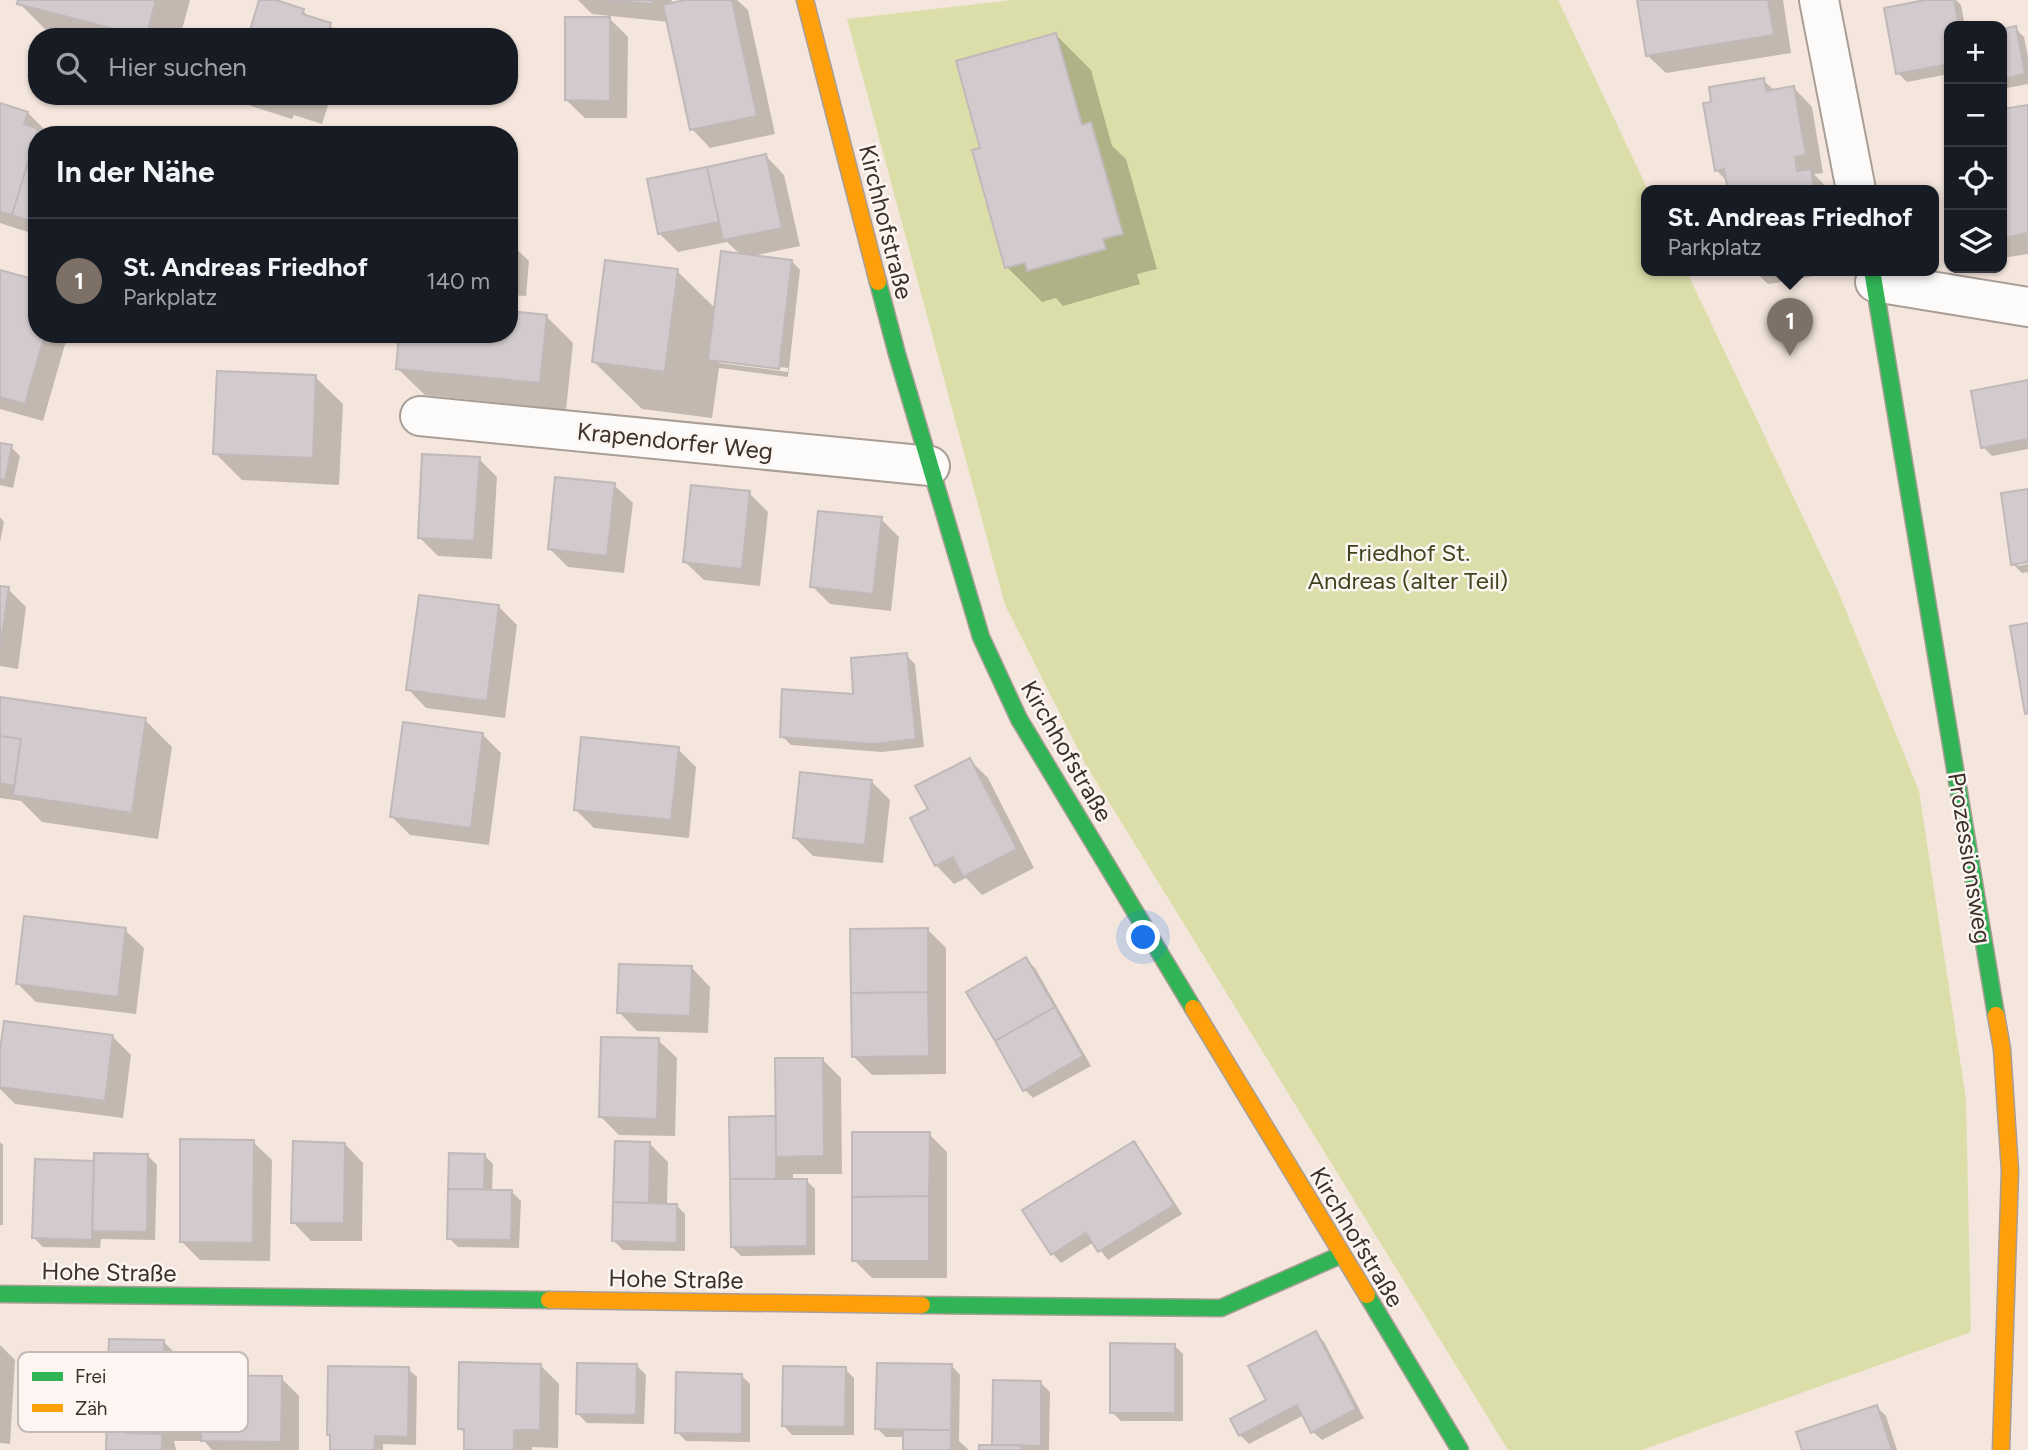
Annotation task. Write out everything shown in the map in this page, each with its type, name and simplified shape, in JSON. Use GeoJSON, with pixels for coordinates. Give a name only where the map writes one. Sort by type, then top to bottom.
{"type":"FeatureCollection","features":[{"type":"Feature","properties":{"kind":"street","name":"Kirchhofstraße"},"geometry":{"type":"LineString","coordinates":[[805,0],[897,355],[981,638],[1019,719],[1460,1450]]}},
{"type":"Feature","properties":{"kind":"street"},"geometry":{"type":"LineString","coordinates":[[1819,0],[1855,185]]}},
{"type":"Feature","properties":{"kind":"street"},"geometry":{"type":"LineString","coordinates":[[1873,276],[2028,307]]}},
{"type":"Feature","properties":{"kind":"street","name":"Prozessionsweg"},"geometry":{"type":"LineString","coordinates":[[1873,276],[2002,1049],[2019,1172],[2001,1450]]}},
{"type":"Feature","properties":{"kind":"street","name":"Krapendorfer Weg"},"geometry":{"type":"LineString","coordinates":[[420,416],[930,466]]}},
{"type":"Feature","properties":{"kind":"street","name":"Hohe Straße"},"geometry":{"type":"LineString","coordinates":[[0,1294],[1221,1308],[1341,1255]]}},
{"type":"Feature","properties":{"kind":"green space","name":"Friedhof St. Andreas (alter Teil)"},"geometry":{"type":"Polygon","coordinates":[[[1012,0],[1558,0],[1646,185],[1641,185],[1641,276],[1689,276],[1838,591],[1919,791],[1966,1099],[1971,1332],[1642,1450],[1508,1450],[1086,765],[1005,605],[847,19],[1012,0]]]}},
{"type":"Feature","properties":{"kind":"building"},"geometry":{"type":"Polygon","coordinates":[[[18,0],[156,0],[148,28],[111,28],[17,4],[18,0]]]}},
{"type":"Feature","properties":{"kind":"building"},"geometry":{"type":"Polygon","coordinates":[[[259,0],[276,0],[304,9],[302,14],[331,23],[330,28],[251,28],[259,0]]]}},
{"type":"Feature","properties":{"kind":"building"},"geometry":{"type":"Polygon","coordinates":[[[606,0],[652,0],[652,4],[606,0]]]}},
{"type":"Feature","properties":{"kind":"building"},"geometry":{"type":"Polygon","coordinates":[[[684,0],[732,0],[757,116],[690,130],[663,5],[684,0]]]}},
{"type":"Feature","properties":{"kind":"building"},"geometry":{"type":"Polygon","coordinates":[[[1637,0],[1768,0],[1774,35],[1646,56],[1637,0]]]}},
{"type":"Feature","properties":{"kind":"building"},"geometry":{"type":"Polygon","coordinates":[[[1925,0],[1954,0],[1958,21],[1944,21],[1944,65],[1896,74],[1884,8],[1925,0]]]}},
{"type":"Feature","properties":{"kind":"building"},"geometry":{"type":"Polygon","coordinates":[[[565,17],[610,17],[610,101],[565,100],[565,17]]]}},
{"type":"Feature","properties":{"kind":"building"},"geometry":{"type":"Polygon","coordinates":[[[2016,26],[2025,74],[2007,78],[2007,28],[2016,26]]]}},
{"type":"Feature","properties":{"kind":"building"},"geometry":{"type":"Polygon","coordinates":[[[1056,33],[1082,125],[1091,122],[1123,234],[1103,239],[1106,249],[1027,271],[1025,263],[1005,268],[972,150],[980,148],[956,61],[1056,33]]]}},
{"type":"Feature","properties":{"kind":"building"},"geometry":{"type":"Polygon","coordinates":[[[1764,78],[1766,91],[1794,86],[1806,155],[1795,157],[1797,171],[1811,169],[1813,185],[1727,185],[1724,169],[1715,171],[1703,103],[1711,102],[1709,87],[1764,78]]]}},
{"type":"Feature","properties":{"kind":"building"},"geometry":{"type":"Polygon","coordinates":[[[0,103],[28,112],[24,124],[30,126],[28,162],[12,215],[0,212],[0,103]]]}},
{"type":"Feature","properties":{"kind":"building"},"geometry":{"type":"Polygon","coordinates":[[[2028,105],[2028,233],[2007,237],[2007,147],[2007,108],[2028,105]]]}},
{"type":"Feature","properties":{"kind":"building"},"geometry":{"type":"Polygon","coordinates":[[[766,154],[782,228],[723,240],[707,167],[766,154]]]}},
{"type":"Feature","properties":{"kind":"building"},"geometry":{"type":"Polygon","coordinates":[[[28,162],[28,220],[12,215],[28,162]]]}},
{"type":"Feature","properties":{"kind":"building"},"geometry":{"type":"Polygon","coordinates":[[[707,167],[719,222],[658,234],[647,179],[707,167]]]}},
{"type":"Feature","properties":{"kind":"building"},"geometry":{"type":"Polygon","coordinates":[[[721,251],[792,260],[779,369],[708,360],[721,251]]]}},
{"type":"Feature","properties":{"kind":"building"},"geometry":{"type":"Polygon","coordinates":[[[605,260],[678,269],[665,372],[592,362],[605,260]]]}},
{"type":"Feature","properties":{"kind":"building"},"geometry":{"type":"Polygon","coordinates":[[[0,270],[28,278],[28,343],[42,343],[25,404],[0,397],[0,270]]]}},
{"type":"Feature","properties":{"kind":"building"},"geometry":{"type":"Polygon","coordinates":[[[518,312],[547,315],[540,383],[396,369],[398,343],[518,343],[518,312]]]}},
{"type":"Feature","properties":{"kind":"building"},"geometry":{"type":"Polygon","coordinates":[[[217,371],[316,375],[313,458],[213,454],[217,371]]]}},
{"type":"Feature","properties":{"kind":"building"},"geometry":{"type":"Polygon","coordinates":[[[2028,380],[2028,439],[1981,448],[1971,391],[2028,380]]]}},
{"type":"Feature","properties":{"kind":"building"},"geometry":{"type":"Polygon","coordinates":[[[0,443],[12,445],[5,480],[0,479],[0,443]]]}},
{"type":"Feature","properties":{"kind":"building"},"geometry":{"type":"Polygon","coordinates":[[[422,454],[480,457],[474,541],[418,538],[422,454]]]}},
{"type":"Feature","properties":{"kind":"building"},"geometry":{"type":"Polygon","coordinates":[[[555,477],[615,483],[607,556],[548,549],[555,477]]]}},
{"type":"Feature","properties":{"kind":"building"},"geometry":{"type":"Polygon","coordinates":[[[691,485],[750,491],[742,569],[683,562],[691,485]]]}},
{"type":"Feature","properties":{"kind":"building"},"geometry":{"type":"Polygon","coordinates":[[[2028,489],[2028,562],[2011,565],[2001,493],[2028,489]]]}},
{"type":"Feature","properties":{"kind":"building"},"geometry":{"type":"Polygon","coordinates":[[[818,511],[882,517],[873,594],[810,587],[818,511]]]}},
{"type":"Feature","properties":{"kind":"building"},"geometry":{"type":"Polygon","coordinates":[[[0,586],[9,587],[0,649],[0,586]]]}},
{"type":"Feature","properties":{"kind":"building"},"geometry":{"type":"Polygon","coordinates":[[[419,595],[499,605],[487,701],[406,690],[419,595]]]}},
{"type":"Feature","properties":{"kind":"building"},"geometry":{"type":"Polygon","coordinates":[[[2028,623],[2028,713],[2025,714],[2010,626],[2028,623]]]}},
{"type":"Feature","properties":{"kind":"building"},"geometry":{"type":"Polygon","coordinates":[[[907,653],[916,739],[873,744],[780,737],[782,689],[853,694],[851,658],[907,653]]]}},
{"type":"Feature","properties":{"kind":"building"},"geometry":{"type":"Polygon","coordinates":[[[0,697],[146,718],[132,813],[13,795],[21,739],[0,736],[0,697]]]}},
{"type":"Feature","properties":{"kind":"building"},"geometry":{"type":"Polygon","coordinates":[[[403,722],[483,733],[471,828],[390,817],[403,722]]]}},
{"type":"Feature","properties":{"kind":"building"},"geometry":{"type":"Polygon","coordinates":[[[0,736],[21,739],[14,786],[0,783],[0,736]]]}},
{"type":"Feature","properties":{"kind":"building"},"geometry":{"type":"Polygon","coordinates":[[[581,737],[679,747],[671,820],[574,810],[581,737]]]}},
{"type":"Feature","properties":{"kind":"building"},"geometry":{"type":"Polygon","coordinates":[[[970,758],[1017,849],[963,877],[953,857],[935,866],[910,818],[928,809],[915,786],[970,758]]]}},
{"type":"Feature","properties":{"kind":"building"},"geometry":{"type":"Polygon","coordinates":[[[800,772],[872,780],[865,845],[793,838],[800,772]]]}},
{"type":"Feature","properties":{"kind":"building"},"geometry":{"type":"Polygon","coordinates":[[[24,916],[126,928],[118,997],[16,984],[24,916]]]}},
{"type":"Feature","properties":{"kind":"building"},"geometry":{"type":"Polygon","coordinates":[[[928,928],[928,992],[851,993],[850,929],[928,928]]]}},
{"type":"Feature","properties":{"kind":"building"},"geometry":{"type":"Polygon","coordinates":[[[1026,957],[1055,1007],[995,1041],[966,992],[1026,957]]]}},
{"type":"Feature","properties":{"kind":"building"},"geometry":{"type":"Polygon","coordinates":[[[619,964],[692,966],[690,1016],[617,1013],[619,964]]]}},
{"type":"Feature","properties":{"kind":"building"},"geometry":{"type":"Polygon","coordinates":[[[928,992],[929,1056],[852,1057],[851,993],[928,992]]]}},
{"type":"Feature","properties":{"kind":"building"},"geometry":{"type":"Polygon","coordinates":[[[1055,1007],[1083,1056],[1023,1091],[995,1041],[1055,1007]]]}},
{"type":"Feature","properties":{"kind":"building"},"geometry":{"type":"Polygon","coordinates":[[[4,1021],[113,1035],[105,1101],[0,1087],[0,1051],[4,1021]]]}},
{"type":"Feature","properties":{"kind":"building"},"geometry":{"type":"Polygon","coordinates":[[[601,1037],[659,1038],[657,1119],[599,1117],[601,1037]]]}},
{"type":"Feature","properties":{"kind":"building"},"geometry":{"type":"Polygon","coordinates":[[[775,1058],[823,1058],[824,1156],[776,1157],[775,1058]]]}},
{"type":"Feature","properties":{"kind":"building"},"geometry":{"type":"Polygon","coordinates":[[[776,1116],[776,1179],[730,1179],[729,1117],[776,1116]]]}},
{"type":"Feature","properties":{"kind":"building"},"geometry":{"type":"Polygon","coordinates":[[[852,1132],[930,1132],[929,1196],[852,1197],[852,1132]]]}},
{"type":"Feature","properties":{"kind":"building"},"geometry":{"type":"Polygon","coordinates":[[[180,1139],[254,1140],[253,1243],[180,1242],[180,1139]]]}},
{"type":"Feature","properties":{"kind":"building"},"geometry":{"type":"Polygon","coordinates":[[[293,1141],[345,1143],[344,1223],[291,1223],[293,1141]]]}},
{"type":"Feature","properties":{"kind":"building"},"geometry":{"type":"Polygon","coordinates":[[[615,1141],[650,1142],[649,1203],[613,1202],[615,1141]]]}},
{"type":"Feature","properties":{"kind":"building"},"geometry":{"type":"Polygon","coordinates":[[[1134,1141],[1174,1205],[1098,1252],[1086,1233],[1051,1255],[1022,1210],[1134,1141]]]}},
{"type":"Feature","properties":{"kind":"building"},"geometry":{"type":"Polygon","coordinates":[[[94,1153],[148,1154],[147,1232],[92,1231],[94,1153]]]}},
{"type":"Feature","properties":{"kind":"building"},"geometry":{"type":"Polygon","coordinates":[[[449,1153],[485,1154],[484,1189],[448,1189],[449,1153]]]}},
{"type":"Feature","properties":{"kind":"building"},"geometry":{"type":"Polygon","coordinates":[[[35,1159],[94,1161],[92,1240],[32,1238],[35,1159]]]}},
{"type":"Feature","properties":{"kind":"building"},"geometry":{"type":"Polygon","coordinates":[[[730,1179],[807,1179],[807,1246],[731,1247],[730,1179]]]}},
{"type":"Feature","properties":{"kind":"building"},"geometry":{"type":"Polygon","coordinates":[[[448,1189],[512,1190],[511,1240],[447,1239],[448,1189]]]}},
{"type":"Feature","properties":{"kind":"building"},"geometry":{"type":"Polygon","coordinates":[[[929,1196],[929,1261],[852,1261],[852,1197],[929,1196]]]}},
{"type":"Feature","properties":{"kind":"building"},"geometry":{"type":"Polygon","coordinates":[[[613,1202],[677,1204],[677,1243],[612,1241],[613,1202]]]}},
{"type":"Feature","properties":{"kind":"building"},"geometry":{"type":"Polygon","coordinates":[[[1316,1331],[1356,1409],[1311,1433],[1297,1405],[1239,1436],[1230,1419],[1266,1400],[1248,1366],[1316,1331]]]}},
{"type":"Feature","properties":{"kind":"building"},"geometry":{"type":"Polygon","coordinates":[[[109,1339],[164,1340],[164,1352],[109,1352],[109,1339]]]}},
{"type":"Feature","properties":{"kind":"building"},"geometry":{"type":"Polygon","coordinates":[[[1110,1343],[1175,1344],[1175,1413],[1110,1413],[1110,1343]]]}},
{"type":"Feature","properties":{"kind":"building"},"geometry":{"type":"Polygon","coordinates":[[[459,1362],[541,1364],[540,1430],[514,1430],[514,1450],[464,1450],[464,1429],[458,1429],[459,1362]]]}},
{"type":"Feature","properties":{"kind":"building"},"geometry":{"type":"Polygon","coordinates":[[[577,1363],[637,1364],[636,1415],[576,1414],[577,1363]]]}},
{"type":"Feature","properties":{"kind":"building"},"geometry":{"type":"Polygon","coordinates":[[[877,1363],[952,1364],[951,1430],[875,1429],[877,1363]]]}},
{"type":"Feature","properties":{"kind":"building"},"geometry":{"type":"Polygon","coordinates":[[[328,1366],[409,1367],[408,1437],[375,1436],[374,1450],[330,1450],[330,1435],[327,1435],[328,1366]]]}},
{"type":"Feature","properties":{"kind":"building"},"geometry":{"type":"Polygon","coordinates":[[[783,1366],[846,1367],[845,1427],[782,1426],[783,1366]]]}},
{"type":"Feature","properties":{"kind":"building"},"geometry":{"type":"Polygon","coordinates":[[[676,1372],[742,1374],[742,1434],[675,1433],[676,1372]]]}},
{"type":"Feature","properties":{"kind":"building"},"geometry":{"type":"Polygon","coordinates":[[[248,1376],[282,1376],[281,1442],[201,1441],[201,1432],[248,1432],[248,1376]]]}},
{"type":"Feature","properties":{"kind":"building"},"geometry":{"type":"Polygon","coordinates":[[[993,1380],[1041,1381],[1041,1446],[992,1445],[993,1380]]]}},
{"type":"Feature","properties":{"kind":"building"},"geometry":{"type":"Polygon","coordinates":[[[1877,1405],[1892,1450],[1802,1450],[1796,1432],[1877,1405]]]}},
{"type":"Feature","properties":{"kind":"building"},"geometry":{"type":"Polygon","coordinates":[[[903,1430],[951,1430],[951,1450],[903,1450],[903,1430]]]}},
{"type":"Feature","properties":{"kind":"building"},"geometry":{"type":"Polygon","coordinates":[[[106,1432],[162,1434],[162,1450],[106,1450],[106,1432]]]}},
{"type":"Feature","properties":{"kind":"building"},"geometry":{"type":"Polygon","coordinates":[[[979,1445],[1022,1445],[1022,1450],[979,1450],[979,1445]]]}},
{"type":"Feature","properties":{"kind":"traffic: fast"},"geometry":{"type":"LineString","coordinates":[[1873,276],[1996,1015]]}},
{"type":"Feature","properties":{"kind":"traffic: fast"},"geometry":{"type":"LineString","coordinates":[[878,282],[981,637],[1019,719],[1193,1008]]}},
{"type":"Feature","properties":{"kind":"traffic: fast"},"geometry":{"type":"LineString","coordinates":[[922,1305],[1221,1308],[1341,1255]]}},
{"type":"Feature","properties":{"kind":"traffic: fast"},"geometry":{"type":"LineString","coordinates":[[0,1294],[549,1300]]}},
{"type":"Feature","properties":{"kind":"traffic: fast"},"geometry":{"type":"LineString","coordinates":[[1367,1295],[1460,1450]]}},
{"type":"Feature","properties":{"kind":"traffic: slow"},"geometry":{"type":"LineString","coordinates":[[805,0],[878,282]]}},
{"type":"Feature","properties":{"kind":"traffic: slow"},"geometry":{"type":"LineString","coordinates":[[1193,1008],[1367,1295]]}},
{"type":"Feature","properties":{"kind":"traffic: slow"},"geometry":{"type":"LineString","coordinates":[[1996,1015],[2002,1049],[2010,1171],[2001,1450]]}},
{"type":"Feature","properties":{"kind":"traffic: slow"},"geometry":{"type":"LineString","coordinates":[[549,1300],[922,1305]]}},
{"type":"Feature","properties":{"kind":"place","name":"St. Andreas Friedhof"},"geometry":{"type":"Point","coordinates":[1790,356]}}]}
